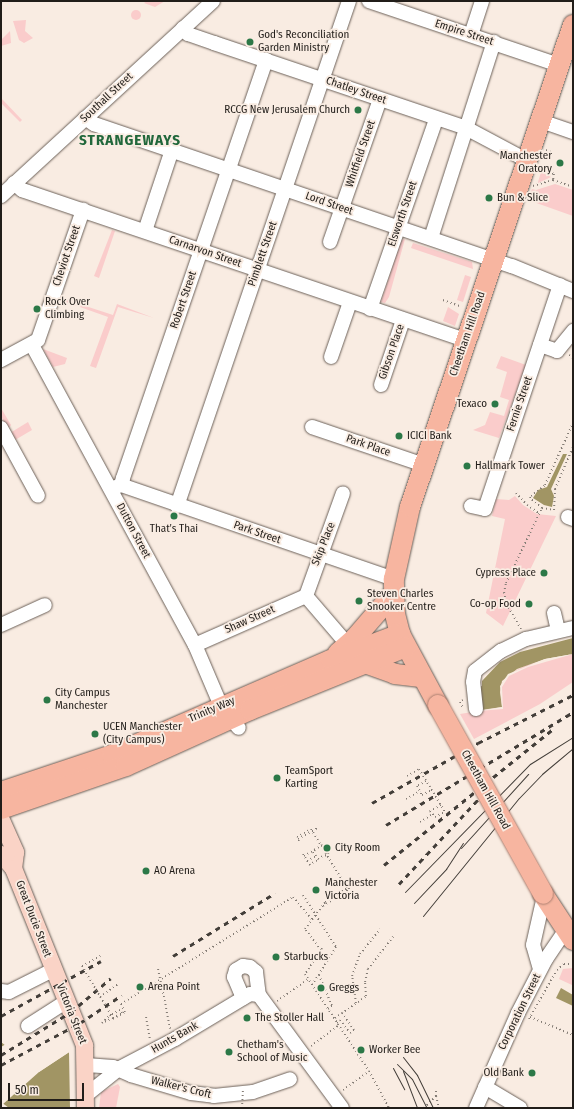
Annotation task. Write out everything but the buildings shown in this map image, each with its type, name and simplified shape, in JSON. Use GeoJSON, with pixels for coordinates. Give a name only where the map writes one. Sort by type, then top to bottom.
{"type":"FeatureCollection","features":[{"type":"Feature","properties":{"kind":"highway","name":"Cheetham Hill Road"},"geometry":{"type":"LineString","coordinates":[[570,931],[544,895],[421,677],[403,640],[395,614],[394,586],[410,507],[494,260],[534,165],[541,121],[573,25]]}},
{"type":"Feature","properties":{"kind":"highway"},"geometry":{"type":"LineString","coordinates":[[331,660],[348,645],[394,586]]}},
{"type":"Feature","properties":{"kind":"highway"},"geometry":{"type":"LineString","coordinates":[[368,664],[403,640]]}},
{"type":"Feature","properties":{"kind":"highway","name":"Trinity Way"},"geometry":{"type":"LineString","coordinates":[[1,792],[112,755],[158,735],[230,718],[331,660],[403,640]]}},
{"type":"Feature","properties":{"kind":"highway"},"geometry":{"type":"LineString","coordinates":[[368,664],[395,674],[421,677]]}},
{"type":"Feature","properties":{"kind":"highway","name":"Trinity Way"},"geometry":{"type":"LineString","coordinates":[[1,809],[105,774],[230,718],[368,664]]}},
{"type":"Feature","properties":{"kind":"main road","name":"Great Ducie Street"},"geometry":{"type":"LineString","coordinates":[[1,820],[15,852],[13,868]]}},
{"type":"Feature","properties":{"kind":"main road","name":"Great Ducie Street"},"geometry":{"type":"LineString","coordinates":[[1,854],[13,868],[53,970]]}},
{"type":"Feature","properties":{"kind":"main road","name":"Victoria Street"},"geometry":{"type":"LineString","coordinates":[[53,970],[84,1045],[86,1065],[85,1102]]}},
{"type":"Feature","properties":{"kind":"street","name":"Southall Street"},"geometry":{"type":"LineString","coordinates":[[1,196],[213,1]]}},
{"type":"Feature","properties":{"kind":"street","name":"Pimblett Street"},"geometry":{"type":"LineString","coordinates":[[177,506],[349,1]]}},
{"type":"Feature","properties":{"kind":"street","name":"Empire Street"},"geometry":{"type":"LineString","coordinates":[[369,1],[559,65]]}},
{"type":"Feature","properties":{"kind":"street"},"geometry":{"type":"LineString","coordinates":[[471,35],[482,1]]}},
{"type":"Feature","properties":{"kind":"street","name":"Chatley Street"},"geometry":{"type":"LineString","coordinates":[[183,28],[188,34],[466,128],[534,165]]}},
{"type":"Feature","properties":{"kind":"street"},"geometry":{"type":"LineString","coordinates":[[431,238],[494,42]]}},
{"type":"Feature","properties":{"kind":"street","name":"Robert Street"},"geometry":{"type":"LineString","coordinates":[[116,487],[201,251],[266,60]]}},
{"type":"Feature","properties":{"kind":"street","name":"Whitfield Street"},"geometry":{"type":"LineString","coordinates":[[330,242],[380,99]]}},
{"type":"Feature","properties":{"kind":"street","name":"Lord Street"},"geometry":{"type":"LineString","coordinates":[[85,118],[90,122],[228,170],[494,260],[567,288]]}},
{"type":"Feature","properties":{"kind":"street","name":"Elsworth Street"},"geometry":{"type":"LineString","coordinates":[[370,309],[436,119]]}},
{"type":"Feature","properties":{"kind":"street"},"geometry":{"type":"LineString","coordinates":[[541,121],[573,132]]}},
{"type":"Feature","properties":{"kind":"street"},"geometry":{"type":"LineString","coordinates":[[145,231],[172,150]]}},
{"type":"Feature","properties":{"kind":"street","name":"Carnarvon Street"},"geometry":{"type":"LineString","coordinates":[[14,183],[22,190],[258,269],[370,309],[466,340]]}},
{"type":"Feature","properties":{"kind":"street","name":"Cheviot Street"},"geometry":{"type":"LineString","coordinates":[[32,345],[39,338],[83,210]]}},
{"type":"Feature","properties":{"kind":"street","name":"Fernie Street"},"geometry":{"type":"LineString","coordinates":[[471,506],[485,508],[540,346],[567,288]]}},
{"type":"Feature","properties":{"kind":"street"},"geometry":{"type":"LineString","coordinates":[[331,357],[350,302]]}},
{"type":"Feature","properties":{"kind":"street","name":"Gibson Place"},"geometry":{"type":"LineString","coordinates":[[381,385],[403,320]]}},
{"type":"Feature","properties":{"kind":"street"},"geometry":{"type":"LineString","coordinates":[[540,346],[566,356],[573,331]]}},
{"type":"Feature","properties":{"kind":"street"},"geometry":{"type":"LineString","coordinates":[[1,360],[32,345]]}},
{"type":"Feature","properties":{"kind":"street","name":"Dutton Street"},"geometry":{"type":"LineString","coordinates":[[32,345],[116,487],[230,718]]}},
{"type":"Feature","properties":{"kind":"street","name":"Park Place"},"geometry":{"type":"LineString","coordinates":[[312,427],[424,465]]}},
{"type":"Feature","properties":{"kind":"street"},"geometry":{"type":"LineString","coordinates":[[1,428],[38,496]]}},
{"type":"Feature","properties":{"kind":"street","name":"Park Street"},"geometry":{"type":"LineString","coordinates":[[116,487],[320,554],[394,586]]}},
{"type":"Feature","properties":{"kind":"street","name":"Skip Place"},"geometry":{"type":"LineString","coordinates":[[306,596],[320,554],[325,548],[344,493]]}},
{"type":"Feature","properties":{"kind":"street"},"geometry":{"type":"LineString","coordinates":[[306,596],[348,645]]}},
{"type":"Feature","properties":{"kind":"street","name":"Shaw Street"},"geometry":{"type":"LineString","coordinates":[[195,645],[306,596]]}},
{"type":"Feature","properties":{"kind":"street"},"geometry":{"type":"LineString","coordinates":[[1,625],[45,605]]}},
{"type":"Feature","properties":{"kind":"street"},"geometry":{"type":"LineString","coordinates":[[554,613],[558,630]]}},
{"type":"Feature","properties":{"kind":"street"},"geometry":{"type":"LineString","coordinates":[[471,707],[475,671],[501,651],[526,639],[558,630],[573,628]]}},
{"type":"Feature","properties":{"kind":"street"},"geometry":{"type":"LineString","coordinates":[[540,969],[533,945],[544,895]]}},
{"type":"Feature","properties":{"kind":"street","name":"Corporation Street"},"geometry":{"type":"LineString","coordinates":[[476,1108],[485,1087],[525,1017],[540,969],[570,931]]}},
{"type":"Feature","properties":{"kind":"street"},"geometry":{"type":"LineString","coordinates":[[243,998],[234,977],[236,970],[243,966],[250,967],[256,972],[259,995],[342,1108]]}},
{"type":"Feature","properties":{"kind":"street"},"geometry":{"type":"LineString","coordinates":[[1,991],[9,992],[53,970]]}},
{"type":"Feature","properties":{"kind":"street","name":"Hunts Bank"},"geometry":{"type":"LineString","coordinates":[[85,1102],[120,1068],[175,1039],[250,994],[259,995]]}},
{"type":"Feature","properties":{"kind":"street"},"geometry":{"type":"LineString","coordinates":[[28,1026],[67,1001]]}},
{"type":"Feature","properties":{"kind":"street"},"geometry":{"type":"LineString","coordinates":[[86,1065],[120,1068]]}},
{"type":"Feature","properties":{"kind":"street","name":"Walker's Croft"},"geometry":{"type":"LineString","coordinates":[[120,1068],[131,1075],[191,1093],[214,1096],[253,1092],[290,1079]]}},
{"type":"Feature","properties":{"kind":"street"},"geometry":{"type":"LineString","coordinates":[[485,1087],[520,1108]]}},
{"type":"Feature","properties":{"kind":"path"},"geometry":{"type":"LineString","coordinates":[[534,165],[554,174],[553,180]]}},
{"type":"Feature","properties":{"kind":"path"},"geometry":{"type":"LineString","coordinates":[[535,187],[553,180],[573,187]]}},
{"type":"Feature","properties":{"kind":"path"},"geometry":{"type":"LineString","coordinates":[[443,300],[464,308]]}},
{"type":"Feature","properties":{"kind":"path"},"geometry":{"type":"LineString","coordinates":[[573,423],[545,485],[536,489],[530,498],[542,508],[554,510],[555,489],[573,447]]}},
{"type":"Feature","properties":{"kind":"path"},"geometry":{"type":"LineString","coordinates":[[516,493],[527,505],[539,513]]}},
{"type":"Feature","properties":{"kind":"path"},"geometry":{"type":"LineString","coordinates":[[526,639],[507,605],[504,593],[506,582],[542,508]]}},
{"type":"Feature","properties":{"kind":"path"},"geometry":{"type":"LineString","coordinates":[[459,712],[465,711],[460,702],[464,699],[471,707]]}},
{"type":"Feature","properties":{"kind":"path"},"geometry":{"type":"LineString","coordinates":[[408,776],[419,769],[432,790],[441,805],[445,812],[436,817],[430,811],[441,805]]}},
{"type":"Feature","properties":{"kind":"path"},"geometry":{"type":"LineString","coordinates":[[426,781],[417,786],[422,795],[432,790]]}},
{"type":"Feature","properties":{"kind":"path"},"geometry":{"type":"LineString","coordinates":[[406,799],[420,791]]}},
{"type":"Feature","properties":{"kind":"path"},"geometry":{"type":"LineString","coordinates":[[420,822],[433,814]]}},
{"type":"Feature","properties":{"kind":"path"},"geometry":{"type":"LineString","coordinates":[[316,826],[316,829],[299,840],[297,837],[311,830],[316,826]]}},
{"type":"Feature","properties":{"kind":"path"},"geometry":{"type":"LineString","coordinates":[[311,830],[347,888],[321,907],[305,929],[321,949],[305,974],[369,1071],[389,1108]]}},
{"type":"Feature","properties":{"kind":"path"},"geometry":{"type":"LineString","coordinates":[[322,845],[329,850],[328,854],[310,866],[303,855],[322,845]]}},
{"type":"Feature","properties":{"kind":"path"},"geometry":{"type":"LineString","coordinates":[[321,847],[313,852],[318,859],[329,850]]}},
{"type":"Feature","properties":{"kind":"path"},"geometry":{"type":"LineString","coordinates":[[307,861],[316,856]]}},
{"type":"Feature","properties":{"kind":"path"},"geometry":{"type":"LineString","coordinates":[[321,907],[349,889],[348,881],[344,884]]}},
{"type":"Feature","properties":{"kind":"path"},"geometry":{"type":"LineString","coordinates":[[303,895],[336,947],[312,985]]}},
{"type":"Feature","properties":{"kind":"path"},"geometry":{"type":"LineString","coordinates":[[110,1015],[113,1019],[124,1012],[121,1004],[292,897],[312,920]]}},
{"type":"Feature","properties":{"kind":"path"},"geometry":{"type":"LineString","coordinates":[[356,1003],[352,976],[360,954],[380,929]]}},
{"type":"Feature","properties":{"kind":"path"},"geometry":{"type":"LineString","coordinates":[[334,1019],[366,996],[365,982],[368,969],[393,937]]}},
{"type":"Feature","properties":{"kind":"path"},"geometry":{"type":"LineString","coordinates":[[100,956],[82,966],[113,1018]]}},
{"type":"Feature","properties":{"kind":"path"},"geometry":{"type":"LineString","coordinates":[[557,964],[560,967]]}},
{"type":"Feature","properties":{"kind":"path"},"geometry":{"type":"LineString","coordinates":[[573,964],[560,967],[525,1017],[573,1036]]}},
{"type":"Feature","properties":{"kind":"path"},"geometry":{"type":"LineString","coordinates":[[158,969],[170,1027]]}},
{"type":"Feature","properties":{"kind":"path"},"geometry":{"type":"LineString","coordinates":[[319,975],[332,1006],[328,1009]]}},
{"type":"Feature","properties":{"kind":"path"},"geometry":{"type":"LineString","coordinates":[[281,1006],[277,1000],[308,979]]}},
{"type":"Feature","properties":{"kind":"path"},"geometry":{"type":"LineString","coordinates":[[100,997],[118,984]]}},
{"type":"Feature","properties":{"kind":"path"},"geometry":{"type":"LineString","coordinates":[[122,1011],[113,1018],[102,1023],[110,1015],[122,1011]]}},
{"type":"Feature","properties":{"kind":"path"},"geometry":{"type":"LineString","coordinates":[[337,1023],[340,1020],[350,1033],[354,1030],[342,1013]]}},
{"type":"Feature","properties":{"kind":"path"},"geometry":{"type":"LineString","coordinates":[[146,1017],[149,1037]]}},
{"type":"Feature","properties":{"kind":"path"},"geometry":{"type":"LineString","coordinates":[[305,1042],[309,1048],[339,1026]]}},
{"type":"Feature","properties":{"kind":"path"},"geometry":{"type":"LineString","coordinates":[[344,1089],[369,1071]]}},
{"type":"Feature","properties":{"kind":"path"},"geometry":{"type":"LineString","coordinates":[[242,1108],[243,1088]]}},
{"type":"Feature","properties":{"kind":"path"},"geometry":{"type":"LineString","coordinates":[[436,1088],[439,1108]]}},
{"type":"Feature","properties":{"kind":"path"},"geometry":{"type":"LineString","coordinates":[[424,1108],[436,1096]]}},
{"type":"Feature","properties":{"kind":"shaded area"},"geometry":{"type":"Polygon","coordinates":[[[147,1],[165,1],[155,7],[144,3],[147,1]]]}},
{"type":"Feature","properties":{"kind":"shaded area"},"geometry":{"type":"Polygon","coordinates":[[[134,10],[138,10],[140,11],[140,19],[134,20],[131,17],[131,13],[134,10]]]}},
{"type":"Feature","properties":{"kind":"shaded area"},"geometry":{"type":"Polygon","coordinates":[[[26,20],[25,31],[33,38],[24,43],[19,40],[13,21],[26,20]]]}},
{"type":"Feature","properties":{"kind":"shaded area"},"geometry":{"type":"Polygon","coordinates":[[[10,31],[11,43],[1,46],[1,40],[10,31]]]}},
{"type":"Feature","properties":{"kind":"shaded area"},"geometry":{"type":"Polygon","coordinates":[[[1,98],[22,120],[20,122],[1,103],[1,98]]]}},
{"type":"Feature","properties":{"kind":"shaded area"},"geometry":{"type":"Polygon","coordinates":[[[541,172],[551,177],[538,183],[538,182],[541,172]]]}},
{"type":"Feature","properties":{"kind":"shaded area"},"geometry":{"type":"Polygon","coordinates":[[[555,184],[573,190],[573,216],[528,200],[532,189],[536,190],[555,184]]]}},
{"type":"Feature","properties":{"kind":"shaded area"},"geometry":{"type":"Polygon","coordinates":[[[112,230],[115,231],[99,278],[94,276],[112,230]]]}},
{"type":"Feature","properties":{"kind":"shaded area"},"geometry":{"type":"Polygon","coordinates":[[[405,239],[389,297],[385,303],[381,302],[401,240],[405,239]]]}},
{"type":"Feature","properties":{"kind":"shaded area"},"geometry":{"type":"Polygon","coordinates":[[[413,243],[472,262],[473,269],[411,248],[413,243]]]}},
{"type":"Feature","properties":{"kind":"shaded area"},"geometry":{"type":"Polygon","coordinates":[[[465,275],[471,277],[463,302],[457,300],[465,275]]]}},
{"type":"Feature","properties":{"kind":"shaded area"},"geometry":{"type":"Polygon","coordinates":[[[67,300],[113,315],[117,304],[154,318],[118,307],[96,368],[90,366],[108,317],[66,302],[67,300]]]}},
{"type":"Feature","properties":{"kind":"shaded area"},"geometry":{"type":"Polygon","coordinates":[[[448,307],[459,314],[455,326],[443,321],[448,307]]]}},
{"type":"Feature","properties":{"kind":"shaded area"},"geometry":{"type":"Polygon","coordinates":[[[43,349],[67,358],[65,364],[53,367],[43,349]]]}},
{"type":"Feature","properties":{"kind":"shaded area"},"geometry":{"type":"Polygon","coordinates":[[[501,356],[526,365],[499,438],[473,430],[485,425],[490,412],[504,416],[509,400],[500,397],[507,372],[496,368],[501,356]]]}},
{"type":"Feature","properties":{"kind":"shaded area"},"geometry":{"type":"Polygon","coordinates":[[[1,408],[11,425],[8,429],[1,416],[1,408]]]}},
{"type":"Feature","properties":{"kind":"shaded area"},"geometry":{"type":"Polygon","coordinates":[[[28,422],[32,430],[15,440],[10,433],[28,422]]]}},
{"type":"Feature","properties":{"kind":"shaded area"},"geometry":{"type":"Polygon","coordinates":[[[563,454],[567,454],[551,489],[554,496],[552,507],[544,505],[533,498],[538,490],[547,487],[563,454]]]}},
{"type":"Feature","properties":{"kind":"shaded area"},"geometry":{"type":"Polygon","coordinates":[[[515,496],[523,505],[537,514],[556,516],[503,626],[486,613],[505,519],[492,516],[496,499],[509,500],[515,496]]]}},
{"type":"Feature","properties":{"kind":"shaded area"},"geometry":{"type":"Polygon","coordinates":[[[573,638],[573,654],[545,659],[517,669],[502,681],[500,692],[502,707],[481,710],[478,687],[482,686],[482,681],[500,662],[520,652],[573,638]]]}},
{"type":"Feature","properties":{"kind":"shaded area"},"geometry":{"type":"Polygon","coordinates":[[[573,654],[573,682],[540,704],[474,739],[460,714],[502,707],[500,686],[508,674],[527,665],[573,654]]]}},
{"type":"Feature","properties":{"kind":"shaded area"},"geometry":{"type":"Polygon","coordinates":[[[573,968],[572,985],[559,979],[563,969],[573,968]]]}},
{"type":"Feature","properties":{"kind":"shaded area"},"geometry":{"type":"Polygon","coordinates":[[[561,988],[573,995],[573,1006],[556,998],[561,988]]]}},
{"type":"Feature","properties":{"kind":"shaded area"},"geometry":{"type":"Polygon","coordinates":[[[1,1042],[39,1072],[69,1052],[70,1108],[9,1108],[1,1102],[1,1042]]]}},
{"type":"Feature","properties":{"kind":"shaded area"},"geometry":{"type":"Polygon","coordinates":[[[118,1084],[120,1087],[116,1108],[99,1108],[101,1092],[118,1084]]]}},
{"type":"Feature","properties":{"kind":"pier"},"geometry":{"type":"Polygon","coordinates":[[[573,654],[528,667],[509,676],[502,687],[503,709],[479,711],[502,707],[500,686],[508,674],[545,659],[573,654]]]}},
{"type":"Feature","properties":{"kind":"pier"},"geometry":{"type":"Polygon","coordinates":[[[6,1044],[39,1070],[68,1051],[71,1051],[39,1072],[2,1105],[1,1047],[6,1044]]]}},
{"type":"Feature","properties":{"kind":"tram line"},"geometry":{"type":"LineString","coordinates":[[405,892],[530,764],[573,737]]}},
{"type":"Feature","properties":{"kind":"tram line"},"geometry":{"type":"LineString","coordinates":[[423,916],[519,798],[542,774],[573,748]]}},
{"type":"Feature","properties":{"kind":"tram line"},"geometry":{"type":"LineString","coordinates":[[461,848],[528,774]]}},
{"type":"Feature","properties":{"kind":"tram line"},"geometry":{"type":"LineString","coordinates":[[414,903],[446,869],[463,843]]}},
{"type":"Feature","properties":{"kind":"tram line"},"geometry":{"type":"LineString","coordinates":[[403,1057],[417,1075],[433,1108]]}},
{"type":"Feature","properties":{"kind":"tram line"},"geometry":{"type":"LineString","coordinates":[[397,1064],[412,1079],[427,1108]]}},
{"type":"Feature","properties":{"kind":"tram line"},"geometry":{"type":"LineString","coordinates":[[393,1068],[404,1089]]}},
{"type":"Feature","properties":{"kind":"tram line"},"geometry":{"type":"LineString","coordinates":[[403,1071],[417,1108]]}},
{"type":"Feature","properties":{"kind":"railway"},"geometry":{"type":"LineString","coordinates":[[372,803],[478,743],[573,695]]}},
{"type":"Feature","properties":{"kind":"railway"},"geometry":{"type":"LineString","coordinates":[[386,825],[573,712]]}},
{"type":"Feature","properties":{"kind":"railway"},"geometry":{"type":"LineString","coordinates":[[384,865],[553,729]]}},
{"type":"Feature","properties":{"kind":"railway"},"geometry":{"type":"LineString","coordinates":[[399,884],[485,792]]}},
{"type":"Feature","properties":{"kind":"railway"},"geometry":{"type":"LineString","coordinates":[[173,956],[275,893]]}},
{"type":"Feature","properties":{"kind":"railway"},"geometry":{"type":"LineString","coordinates":[[1,1016],[101,961]]}},
{"type":"Feature","properties":{"kind":"railway"},"geometry":{"type":"LineString","coordinates":[[1,1055],[71,1012],[111,978]]}},
{"type":"Feature","properties":{"kind":"railway"},"geometry":{"type":"LineString","coordinates":[[1,1065],[80,1023],[122,995]]}},
{"type":"Feature","properties":{"kind":"place","name":"God's Reconciliation Garden Ministry"},"geometry":{"type":"Point","coordinates":[250,42]}},
{"type":"Feature","properties":{"kind":"place","name":"RCCG New Jerusalem Church"},"geometry":{"type":"Point","coordinates":[358,110]}},
{"type":"Feature","properties":{"kind":"place","name":"Manchester Oratory"},"geometry":{"type":"Point","coordinates":[560,163]}},
{"type":"Feature","properties":{"kind":"place","name":"Bun & Slice"},"geometry":{"type":"Point","coordinates":[489,198]}},
{"type":"Feature","properties":{"kind":"place","name":"Rock Over Climbing"},"geometry":{"type":"Point","coordinates":[37,309]}},
{"type":"Feature","properties":{"kind":"place","name":"Texaco"},"geometry":{"type":"Point","coordinates":[495,404]}},
{"type":"Feature","properties":{"kind":"place","name":"ICICI Bank"},"geometry":{"type":"Point","coordinates":[399,436]}},
{"type":"Feature","properties":{"kind":"place","name":"Hallmark Tower"},"geometry":{"type":"Point","coordinates":[467,466]}},
{"type":"Feature","properties":{"kind":"place","name":"That’s Thai"},"geometry":{"type":"Point","coordinates":[174,516]}},
{"type":"Feature","properties":{"kind":"place","name":"Cypress Place"},"geometry":{"type":"Point","coordinates":[544,573]}},
{"type":"Feature","properties":{"kind":"place","name":"Steven Charles Snooker Centre"},"geometry":{"type":"Point","coordinates":[359,601]}},
{"type":"Feature","properties":{"kind":"place","name":"Co-op Food"},"geometry":{"type":"Point","coordinates":[529,604]}},
{"type":"Feature","properties":{"kind":"place","name":"City Campus Manchester"},"geometry":{"type":"Point","coordinates":[47,700]}},
{"type":"Feature","properties":{"kind":"place","name":"UCEN Manchester (City Campus)"},"geometry":{"type":"Point","coordinates":[95,734]}},
{"type":"Feature","properties":{"kind":"place","name":"TeamSport Karting"},"geometry":{"type":"Point","coordinates":[277,778]}},
{"type":"Feature","properties":{"kind":"place","name":"City Room"},"geometry":{"type":"Point","coordinates":[327,848]}},
{"type":"Feature","properties":{"kind":"place","name":"AO Arena"},"geometry":{"type":"Point","coordinates":[146,871]}},
{"type":"Feature","properties":{"kind":"place","name":"Manchester Victoria"},"geometry":{"type":"Point","coordinates":[316,890]}},
{"type":"Feature","properties":{"kind":"place","name":"Starbucks"},"geometry":{"type":"Point","coordinates":[276,957]}},
{"type":"Feature","properties":{"kind":"place","name":"Arena Point"},"geometry":{"type":"Point","coordinates":[140,987]}},
{"type":"Feature","properties":{"kind":"place","name":"Greggs"},"geometry":{"type":"Point","coordinates":[321,988]}},
{"type":"Feature","properties":{"kind":"place","name":"The Stoller Hall"},"geometry":{"type":"Point","coordinates":[247,1018]}},
{"type":"Feature","properties":{"kind":"place","name":"Worker Bee"},"geometry":{"type":"Point","coordinates":[361,1050]}},
{"type":"Feature","properties":{"kind":"place","name":"Chetham's School of Music"},"geometry":{"type":"Point","coordinates":[229,1052]}},
{"type":"Feature","properties":{"kind":"place","name":"Old Bank"},"geometry":{"type":"Point","coordinates":[532,1073]}},
{"type":"Feature","properties":{"kind":"district","name":"STRANGEWAYS"},"geometry":{"type":"Point","coordinates":[130,141]}}]}
